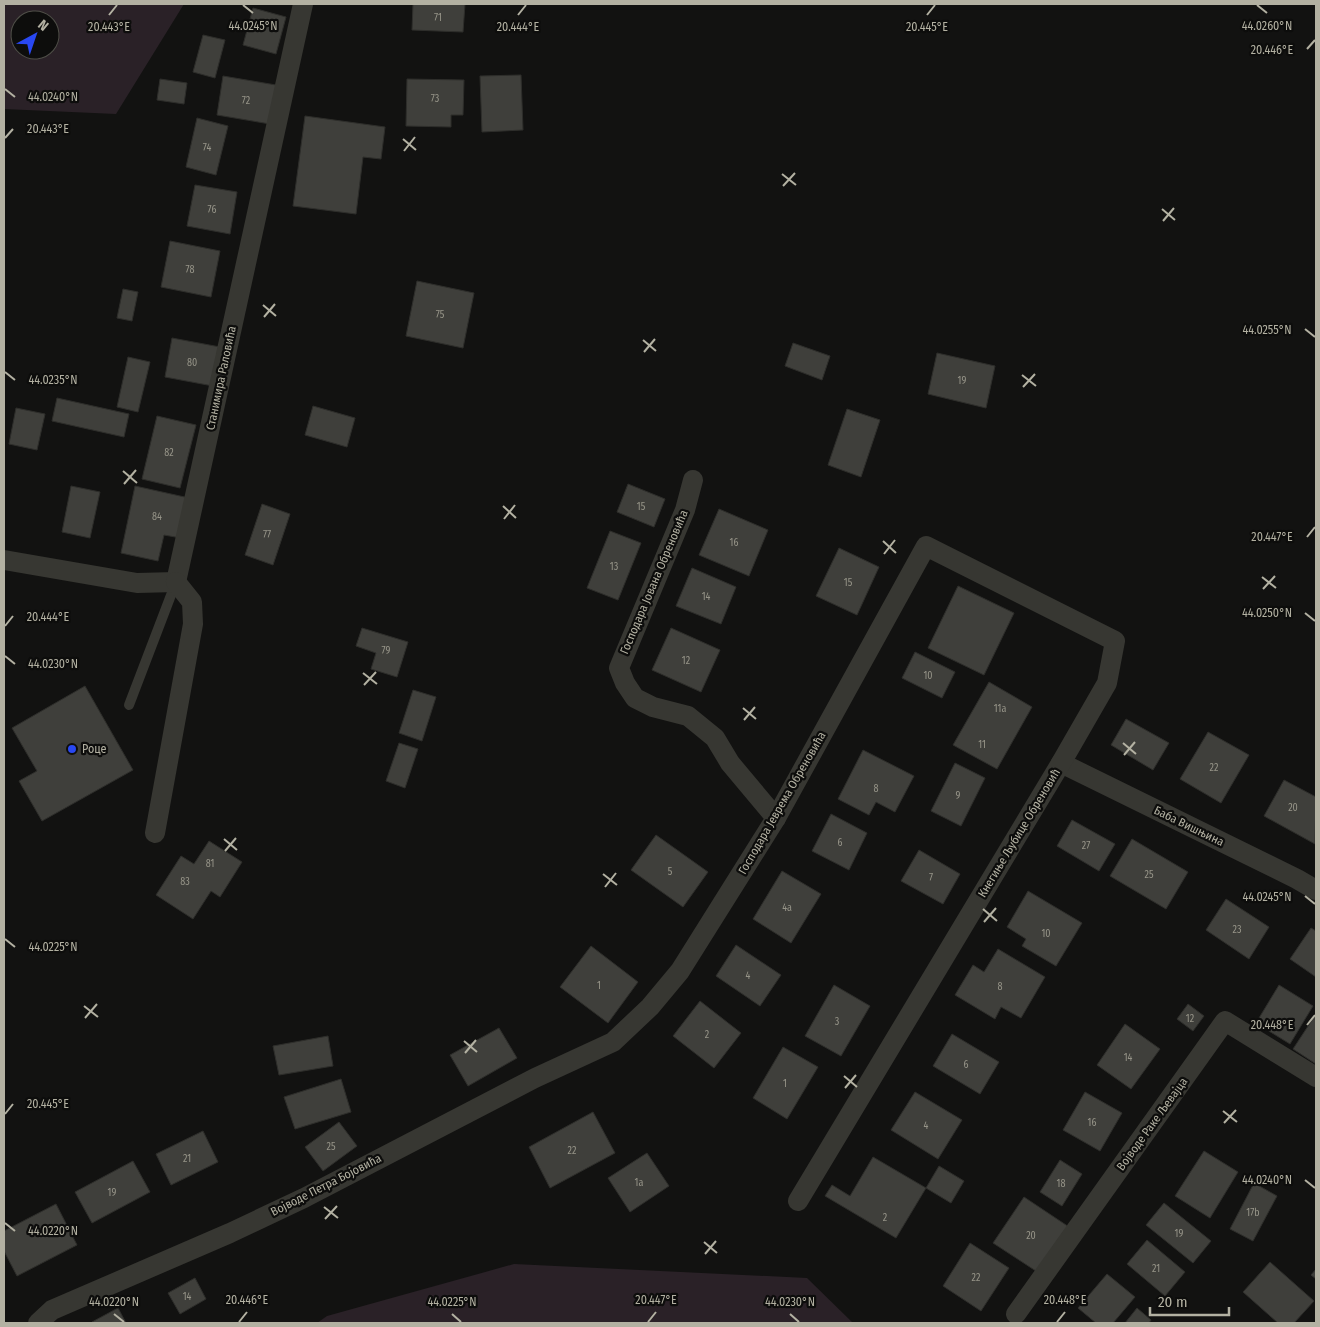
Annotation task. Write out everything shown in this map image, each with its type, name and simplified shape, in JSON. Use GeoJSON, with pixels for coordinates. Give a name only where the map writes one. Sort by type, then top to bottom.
{"type":"FeatureCollection","features":[{"type":"Feature","properties":{"kind":"street","name":"Станимира Раловића"},"geometry":{"type":"LineString","coordinates":[[176,582],[304,4]]}},
{"type":"Feature","properties":{"kind":"street","name":"Господара Јована Обреновића"},"geometry":{"type":"LineString","coordinates":[[693,480],[685,510],[619,668],[625,683],[635,698],[653,708],[688,716],[715,738],[730,763],[776,818]]}},
{"type":"Feature","properties":{"kind":"street","name":"Господара Јеврема Обреновића"},"geometry":{"type":"LineString","coordinates":[[613,1042],[650,1007],[680,972],[776,818],[926,546]]}},
{"type":"Feature","properties":{"kind":"street","name":"Кнегиње Љубице Обреновић"},"geometry":{"type":"LineString","coordinates":[[798,1201],[1107,683],[1115,641],[926,546]]}},
{"type":"Feature","properties":{"kind":"street"},"geometry":{"type":"LineString","coordinates":[[4,560],[136,583],[176,582],[192,602],[193,624],[155,833]]}},
{"type":"Feature","properties":{"kind":"street","name":"Баба Вишњина"},"geometry":{"type":"LineString","coordinates":[[1061,763],[1316,890]]}},
{"type":"Feature","properties":{"kind":"street","name":"Војводе Раке Љевајца"},"geometry":{"type":"LineString","coordinates":[[1016,1314],[1225,1022],[1316,1077]]}},
{"type":"Feature","properties":{"kind":"street","name":"Војводе Петра Бојовића"},"geometry":{"type":"LineString","coordinates":[[38,1323],[52,1310],[230,1233],[295,1202],[535,1078],[613,1042]]}},
{"type":"Feature","properties":{"kind":"lane"},"geometry":{"type":"LineString","coordinates":[[129,706],[176,582]]}},
{"type":"Feature","properties":{"kind":"shaded area"},"geometry":{"type":"Polygon","coordinates":[[[4,4],[184,4],[116,114],[4,109],[4,4]]]}},
{"type":"Feature","properties":{"kind":"shaded area"},"geometry":{"type":"Polygon","coordinates":[[[514,1264],[807,1278],[853,1323],[317,1323],[327,1316],[514,1264]]]}},
{"type":"Feature","properties":{"kind":"building"},"geometry":{"type":"Polygon","coordinates":[[[413,4],[465,4],[463,32],[412,30],[413,4]]]}},
{"type":"Feature","properties":{"kind":"building"},"geometry":{"type":"Polygon","coordinates":[[[253,8],[286,17],[276,54],[243,45],[253,8]]]}},
{"type":"Feature","properties":{"kind":"building"},"geometry":{"type":"Polygon","coordinates":[[[203,35],[225,40],[215,78],[193,72],[203,35]]]}},
{"type":"Feature","properties":{"kind":"building"},"geometry":{"type":"Polygon","coordinates":[[[521,75],[523,130],[482,132],[480,76],[521,75]]]}},
{"type":"Feature","properties":{"kind":"building"},"geometry":{"type":"Polygon","coordinates":[[[223,76],[276,85],[270,124],[217,115],[223,76]]]}},
{"type":"Feature","properties":{"kind":"building"},"geometry":{"type":"Polygon","coordinates":[[[160,79],[187,83],[184,104],[157,100],[160,79]]]}},
{"type":"Feature","properties":{"kind":"building"},"geometry":{"type":"Polygon","coordinates":[[[407,79],[464,80],[463,115],[451,115],[451,127],[406,126],[407,79]]]}},
{"type":"Feature","properties":{"kind":"building"},"geometry":{"type":"Polygon","coordinates":[[[305,116],[385,127],[381,159],[363,157],[356,214],[293,206],[305,116]]]}},
{"type":"Feature","properties":{"kind":"building"},"geometry":{"type":"Polygon","coordinates":[[[197,118],[228,126],[216,175],[186,167],[197,118]]]}},
{"type":"Feature","properties":{"kind":"building"},"geometry":{"type":"Polygon","coordinates":[[[195,185],[237,192],[230,234],[187,226],[195,185]]]}},
{"type":"Feature","properties":{"kind":"building"},"geometry":{"type":"Polygon","coordinates":[[[170,241],[220,251],[211,297],[161,287],[170,241]]]}},
{"type":"Feature","properties":{"kind":"building"},"geometry":{"type":"Polygon","coordinates":[[[417,281],[474,293],[463,348],[406,336],[417,281]]]}},
{"type":"Feature","properties":{"kind":"building"},"geometry":{"type":"Polygon","coordinates":[[[123,289],[138,292],[132,321],[117,318],[123,289]]]}},
{"type":"Feature","properties":{"kind":"building"},"geometry":{"type":"Polygon","coordinates":[[[172,338],[220,347],[213,386],[165,377],[172,338]]]}},
{"type":"Feature","properties":{"kind":"building"},"geometry":{"type":"Polygon","coordinates":[[[793,343],[830,356],[822,380],[785,366],[793,343]]]}},
{"type":"Feature","properties":{"kind":"building"},"geometry":{"type":"Polygon","coordinates":[[[937,353],[995,366],[986,408],[928,394],[937,353]]]}},
{"type":"Feature","properties":{"kind":"building"},"geometry":{"type":"Polygon","coordinates":[[[128,357],[150,362],[138,412],[117,407],[128,357]]]}},
{"type":"Feature","properties":{"kind":"building"},"geometry":{"type":"Polygon","coordinates":[[[57,398],[129,414],[124,437],[52,421],[57,398]]]}},
{"type":"Feature","properties":{"kind":"building"},"geometry":{"type":"Polygon","coordinates":[[[313,406],[355,418],[347,447],[305,435],[313,406]]]}},
{"type":"Feature","properties":{"kind":"building"},"geometry":{"type":"Polygon","coordinates":[[[16,408],[45,414],[37,450],[9,444],[16,408]]]}},
{"type":"Feature","properties":{"kind":"building"},"geometry":{"type":"Polygon","coordinates":[[[847,409],[880,420],[861,477],[828,465],[847,409]]]}},
{"type":"Feature","properties":{"kind":"building"},"geometry":{"type":"Polygon","coordinates":[[[157,416],[196,425],[180,488],[142,479],[157,416]]]}},
{"type":"Feature","properties":{"kind":"building"},"geometry":{"type":"Polygon","coordinates":[[[628,484],[665,499],[654,527],[617,512],[628,484]]]}},
{"type":"Feature","properties":{"kind":"building"},"geometry":{"type":"Polygon","coordinates":[[[71,486],[100,492],[90,538],[62,532],[71,486]]]}},
{"type":"Feature","properties":{"kind":"building"},"geometry":{"type":"Polygon","coordinates":[[[135,486],[189,498],[181,538],[164,535],[158,561],[121,553],[135,486]]]}},
{"type":"Feature","properties":{"kind":"building"},"geometry":{"type":"Polygon","coordinates":[[[262,504],[290,514],[273,565],[245,555],[262,504]]]}},
{"type":"Feature","properties":{"kind":"building"},"geometry":{"type":"Polygon","coordinates":[[[719,509],[768,530],[749,576],[699,555],[719,509]]]}},
{"type":"Feature","properties":{"kind":"building"},"geometry":{"type":"Polygon","coordinates":[[[610,531],[641,543],[618,600],[587,588],[610,531]]]}},
{"type":"Feature","properties":{"kind":"building"},"geometry":{"type":"Polygon","coordinates":[[[839,548],[879,567],[857,615],[816,596],[839,548]]]}},
{"type":"Feature","properties":{"kind":"building"},"geometry":{"type":"Polygon","coordinates":[[[692,568],[736,587],[721,624],[676,606],[692,568]]]}},
{"type":"Feature","properties":{"kind":"building"},"geometry":{"type":"Polygon","coordinates":[[[958,586],[1014,613],[984,675],[928,648],[958,586]]]}},
{"type":"Feature","properties":{"kind":"building"},"geometry":{"type":"Polygon","coordinates":[[[362,628],[408,642],[397,677],[371,669],[376,653],[356,646],[362,628]]]}},
{"type":"Feature","properties":{"kind":"building"},"geometry":{"type":"Polygon","coordinates":[[[671,628],[720,650],[701,692],[652,670],[671,628]]]}},
{"type":"Feature","properties":{"kind":"building"},"geometry":{"type":"Polygon","coordinates":[[[915,652],[955,672],[942,698],[902,678],[915,652]]]}},
{"type":"Feature","properties":{"kind":"building"},"geometry":{"type":"Polygon","coordinates":[[[989,682],[1032,707],[997,769],[953,745],[989,682]]]}},
{"type":"Feature","properties":{"kind":"building","name":"Роце"},"geometry":{"type":"Polygon","coordinates":[[[85,686],[133,770],[42,821],[19,781],[37,771],[12,728],[85,686]]]}},
{"type":"Feature","properties":{"kind":"building"},"geometry":{"type":"Polygon","coordinates":[[[413,690],[436,697],[422,741],[399,733],[413,690]]]}},
{"type":"Feature","properties":{"kind":"building"},"geometry":{"type":"Polygon","coordinates":[[[1126,719],[1169,743],[1153,770],[1111,745],[1126,719]]]}},
{"type":"Feature","properties":{"kind":"building"},"geometry":{"type":"Polygon","coordinates":[[[1208,732],[1249,755],[1221,803],[1180,779],[1208,732]]]}},
{"type":"Feature","properties":{"kind":"building"},"geometry":{"type":"Polygon","coordinates":[[[399,743],[418,749],[405,788],[386,781],[399,743]]]}},
{"type":"Feature","properties":{"kind":"building"},"geometry":{"type":"Polygon","coordinates":[[[863,750],[914,776],[895,812],[876,802],[869,815],[838,799],[863,750]]]}},
{"type":"Feature","properties":{"kind":"building"},"geometry":{"type":"Polygon","coordinates":[[[955,763],[985,778],[961,826],[931,811],[955,763]]]}},
{"type":"Feature","properties":{"kind":"building"},"geometry":{"type":"Polygon","coordinates":[[[1284,780],[1316,797],[1315,844],[1264,816],[1284,780]]]}},
{"type":"Feature","properties":{"kind":"building"},"geometry":{"type":"Polygon","coordinates":[[[831,814],[867,833],[849,870],[812,851],[831,814]]]}},
{"type":"Feature","properties":{"kind":"building"},"geometry":{"type":"Polygon","coordinates":[[[1072,820],[1115,844],[1099,871],[1057,846],[1072,820]]]}},
{"type":"Feature","properties":{"kind":"building"},"geometry":{"type":"Polygon","coordinates":[[[656,835],[708,872],[683,907],[631,870],[656,835]]]}},
{"type":"Feature","properties":{"kind":"building"},"geometry":{"type":"Polygon","coordinates":[[[1132,839],[1188,872],[1166,909],[1110,876],[1132,839]]]}},
{"type":"Feature","properties":{"kind":"building"},"geometry":{"type":"Polygon","coordinates":[[[209,841],[242,862],[220,897],[211,891],[193,919],[156,895],[181,856],[194,864],[209,841]]]}},
{"type":"Feature","properties":{"kind":"building"},"geometry":{"type":"Polygon","coordinates":[[[919,850],[960,874],[943,904],[901,881],[919,850]]]}},
{"type":"Feature","properties":{"kind":"building"},"geometry":{"type":"Polygon","coordinates":[[[782,871],[821,894],[791,943],[753,919],[782,871]]]}},
{"type":"Feature","properties":{"kind":"building"},"geometry":{"type":"Polygon","coordinates":[[[1028,891],[1082,923],[1056,966],[1022,946],[1026,939],[1007,927],[1028,891]]]}},
{"type":"Feature","properties":{"kind":"building"},"geometry":{"type":"Polygon","coordinates":[[[1226,899],[1269,927],[1249,959],[1206,930],[1226,899]]]}},
{"type":"Feature","properties":{"kind":"building"},"geometry":{"type":"Polygon","coordinates":[[[1311,928],[1316,931],[1316,977],[1290,959],[1311,928]]]}},
{"type":"Feature","properties":{"kind":"building"},"geometry":{"type":"Polygon","coordinates":[[[736,945],[781,975],[760,1006],[716,976],[736,945]]]}},
{"type":"Feature","properties":{"kind":"building"},"geometry":{"type":"Polygon","coordinates":[[[591,946],[638,982],[608,1023],[560,987],[591,946]]]}},
{"type":"Feature","properties":{"kind":"building"},"geometry":{"type":"Polygon","coordinates":[[[998,949],[1045,977],[1021,1018],[1001,1007],[995,1019],[955,995],[973,965],[984,972],[998,949]]]}},
{"type":"Feature","properties":{"kind":"building"},"geometry":{"type":"Polygon","coordinates":[[[834,985],[870,1006],[841,1056],[805,1036],[834,985]]]}},
{"type":"Feature","properties":{"kind":"building"},"geometry":{"type":"Polygon","coordinates":[[[1279,985],[1313,1006],[1290,1044],[1256,1023],[1279,985]]]}},
{"type":"Feature","properties":{"kind":"building"},"geometry":{"type":"Polygon","coordinates":[[[700,1001],[741,1033],[714,1068],[673,1036],[700,1001]]]}},
{"type":"Feature","properties":{"kind":"building"},"geometry":{"type":"Polygon","coordinates":[[[1188,1004],[1204,1016],[1193,1031],[1177,1019],[1188,1004]]]}},
{"type":"Feature","properties":{"kind":"building"},"geometry":{"type":"Polygon","coordinates":[[[1316,1014],[1316,1064],[1293,1049],[1316,1014]]]}},
{"type":"Feature","properties":{"kind":"building"},"geometry":{"type":"Polygon","coordinates":[[[1125,1024],[1160,1049],[1131,1089],[1097,1065],[1125,1024]]]}},
{"type":"Feature","properties":{"kind":"building"},"geometry":{"type":"Polygon","coordinates":[[[499,1028],[517,1058],[468,1086],[450,1055],[499,1028]]]}},
{"type":"Feature","properties":{"kind":"building"},"geometry":{"type":"Polygon","coordinates":[[[952,1034],[999,1062],[980,1094],[933,1066],[952,1034]]]}},
{"type":"Feature","properties":{"kind":"building"},"geometry":{"type":"Polygon","coordinates":[[[328,1036],[333,1066],[279,1075],[273,1046],[328,1036]]]}},
{"type":"Feature","properties":{"kind":"building"},"geometry":{"type":"Polygon","coordinates":[[[783,1047],[818,1067],[787,1119],[753,1098],[783,1047]]]}},
{"type":"Feature","properties":{"kind":"building"},"geometry":{"type":"Polygon","coordinates":[[[341,1079],[351,1112],[295,1129],[284,1097],[341,1079]]]}},
{"type":"Feature","properties":{"kind":"building"},"geometry":{"type":"Polygon","coordinates":[[[915,1092],[962,1120],[938,1159],[891,1130],[915,1092]]]}},
{"type":"Feature","properties":{"kind":"building"},"geometry":{"type":"Polygon","coordinates":[[[1085,1092],[1122,1113],[1100,1151],[1063,1130],[1085,1092]]]}},
{"type":"Feature","properties":{"kind":"building"},"geometry":{"type":"Polygon","coordinates":[[[593,1112],[615,1153],[550,1188],[529,1147],[593,1112]]]}},
{"type":"Feature","properties":{"kind":"building"},"geometry":{"type":"Polygon","coordinates":[[[339,1122],[357,1146],[323,1171],[305,1147],[339,1122]]]}},
{"type":"Feature","properties":{"kind":"building"},"geometry":{"type":"Polygon","coordinates":[[[203,1131],[218,1162],[171,1185],[156,1154],[203,1131]]]}},
{"type":"Feature","properties":{"kind":"building"},"geometry":{"type":"Polygon","coordinates":[[[1204,1151],[1238,1172],[1210,1218],[1175,1196],[1204,1151]]]}},
{"type":"Feature","properties":{"kind":"building"},"geometry":{"type":"Polygon","coordinates":[[[647,1153],[669,1186],[630,1212],[608,1178],[647,1153]]]}},
{"type":"Feature","properties":{"kind":"building"},"geometry":{"type":"Polygon","coordinates":[[[873,1157],[926,1188],[896,1238],[825,1196],[832,1185],[850,1196],[873,1157]]]}},
{"type":"Feature","properties":{"kind":"building"},"geometry":{"type":"Polygon","coordinates":[[[1060,1160],[1082,1174],[1062,1206],[1040,1192],[1060,1160]]]}},
{"type":"Feature","properties":{"kind":"building"},"geometry":{"type":"Polygon","coordinates":[[[133,1161],[150,1192],[92,1223],[75,1192],[133,1161]]]}},
{"type":"Feature","properties":{"kind":"building"},"geometry":{"type":"Polygon","coordinates":[[[939,1166],[964,1181],[951,1203],[926,1188],[939,1166]]]}},
{"type":"Feature","properties":{"kind":"building"},"geometry":{"type":"Polygon","coordinates":[[[1254,1183],[1277,1196],[1253,1241],[1230,1229],[1254,1183]]]}},
{"type":"Feature","properties":{"kind":"building"},"geometry":{"type":"Polygon","coordinates":[[[1024,1197],[1069,1227],[1039,1273],[993,1243],[1024,1197]]]}},
{"type":"Feature","properties":{"kind":"building"},"geometry":{"type":"Polygon","coordinates":[[[1164,1203],[1211,1241],[1193,1263],[1146,1225],[1164,1203]]]}},
{"type":"Feature","properties":{"kind":"building"},"geometry":{"type":"Polygon","coordinates":[[[56,1204],[77,1245],[17,1276],[4,1251],[4,1231],[56,1204]]]}},
{"type":"Feature","properties":{"kind":"building"},"geometry":{"type":"Polygon","coordinates":[[[1147,1240],[1185,1272],[1165,1296],[1127,1264],[1147,1240]]]}},
{"type":"Feature","properties":{"kind":"building"},"geometry":{"type":"Polygon","coordinates":[[[970,1243],[1009,1268],[981,1311],[943,1286],[970,1243]]]}},
{"type":"Feature","properties":{"kind":"building"},"geometry":{"type":"Polygon","coordinates":[[[1270,1262],[1314,1301],[1294,1323],[1278,1323],[1243,1292],[1270,1262]]]}},
{"type":"Feature","properties":{"kind":"building"},"geometry":{"type":"Polygon","coordinates":[[[1316,1269],[1316,1279],[1311,1275],[1316,1269]]]}},
{"type":"Feature","properties":{"kind":"building"},"geometry":{"type":"Polygon","coordinates":[[[1107,1274],[1135,1297],[1113,1323],[1096,1323],[1078,1308],[1107,1274]]]}},
{"type":"Feature","properties":{"kind":"building"},"geometry":{"type":"Polygon","coordinates":[[[195,1278],[206,1299],[180,1314],[168,1293],[195,1278]]]}},
{"type":"Feature","properties":{"kind":"building"},"geometry":{"type":"Polygon","coordinates":[[[118,1308],[126,1323],[92,1322],[118,1308]]]}},
{"type":"Feature","properties":{"kind":"building"},"geometry":{"type":"Polygon","coordinates":[[[1137,1308],[1151,1320],[1149,1323],[1125,1323],[1137,1308]]]}},
{"type":"Feature","properties":{"kind":"place","name":"Роце"},"geometry":{"type":"Point","coordinates":[72,749]}}]}
